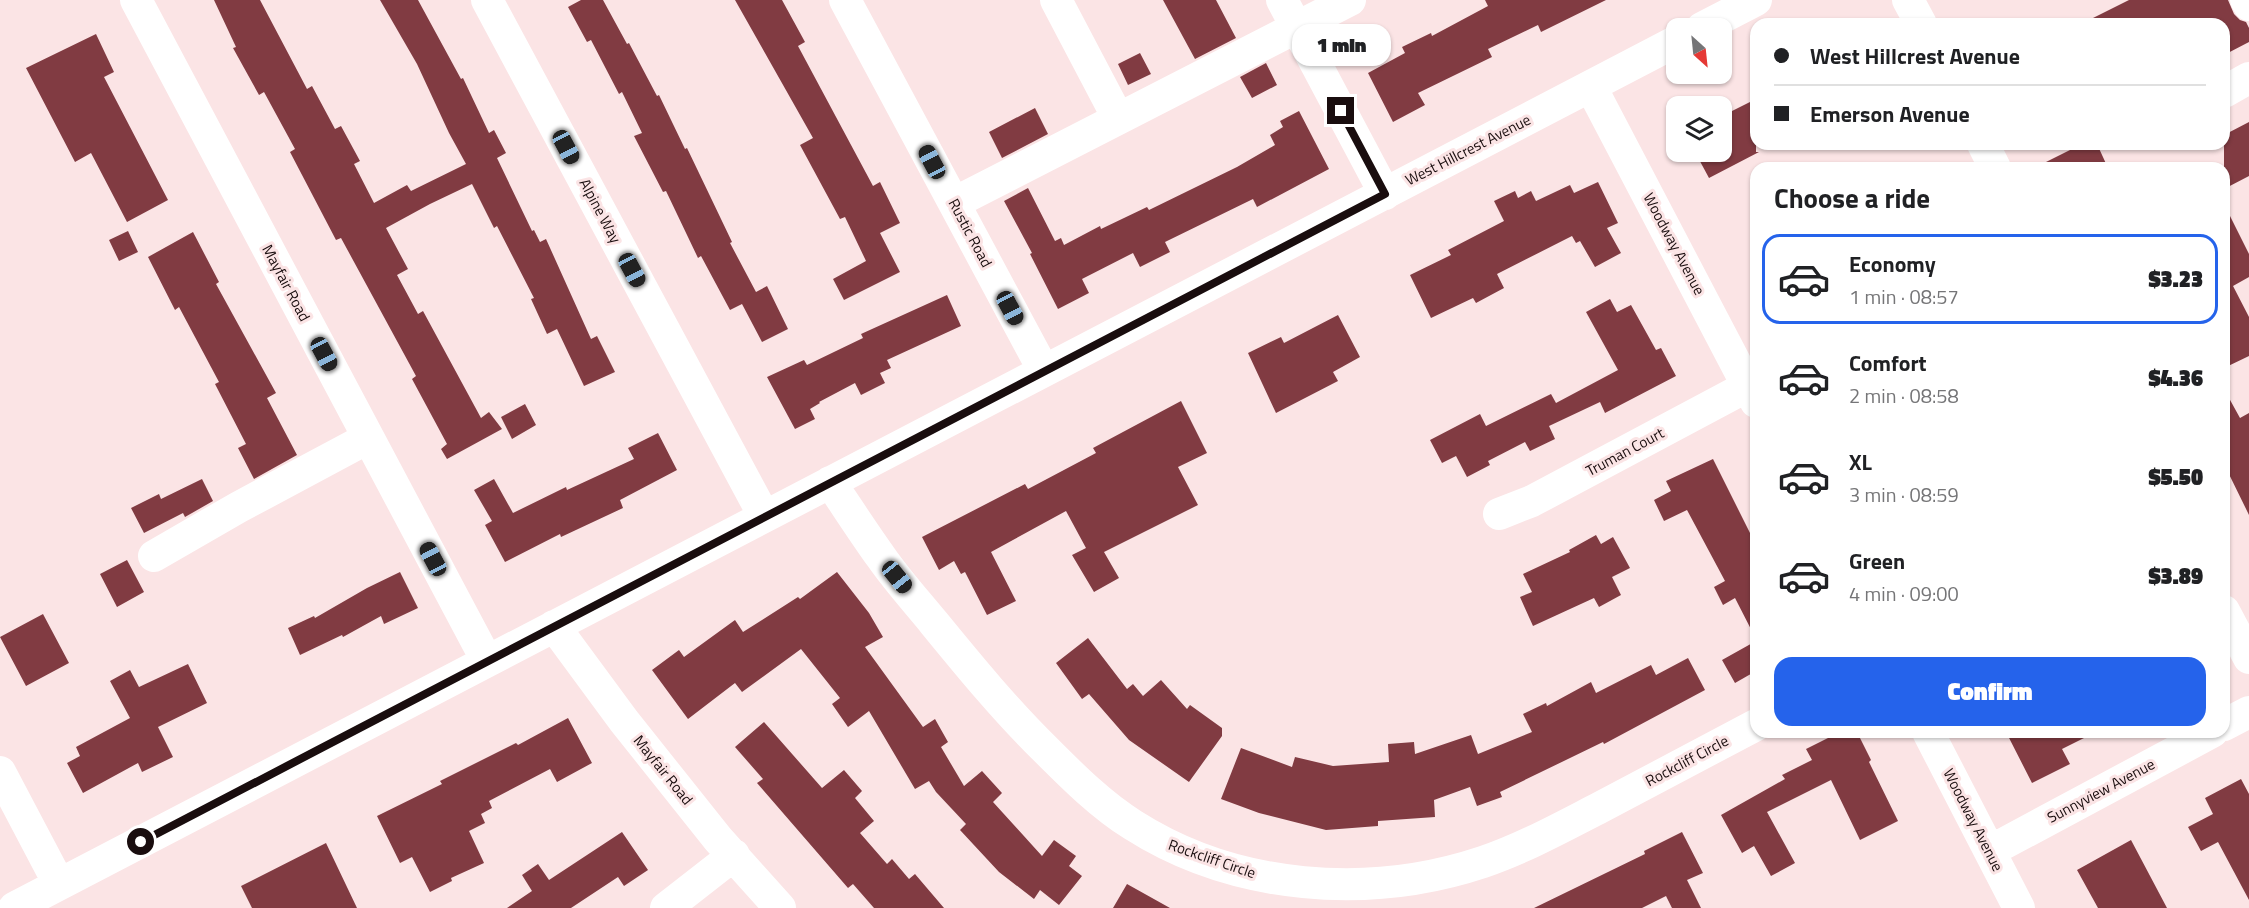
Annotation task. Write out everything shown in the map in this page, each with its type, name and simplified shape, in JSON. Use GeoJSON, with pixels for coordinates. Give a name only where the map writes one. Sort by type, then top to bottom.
{"type":"FeatureCollection","features":[{"type":"Feature","properties":{"kind":"street","name":"Mayfair Road"},"geometry":{"type":"LineString","coordinates":[[136,0],[487,661]]}},
{"type":"Feature","properties":{"kind":"street","name":"Alpine Way"},"geometry":{"type":"LineString","coordinates":[[487,0],[764,516]]}},
{"type":"Feature","properties":{"kind":"street","name":"Rustic Road"},"geometry":{"type":"LineString","coordinates":[[845,0],[1044,371]]}},
{"type":"Feature","properties":{"kind":"street"},"geometry":{"type":"LineString","coordinates":[[1056,0],[1118,118]]}},
{"type":"Feature","properties":{"kind":"street"},"geometry":{"type":"LineString","coordinates":[[1282,0],[1385,194]]}},
{"type":"Feature","properties":{"kind":"street"},"geometry":{"type":"LineString","coordinates":[[954,203],[1350,0]]}},
{"type":"Feature","properties":{"kind":"street"},"geometry":{"type":"LineString","coordinates":[[1714,15],[1756,0]]}},
{"type":"Feature","properties":{"kind":"street"},"geometry":{"type":"LineString","coordinates":[[1908,0],[1918,18]]}},
{"type":"Feature","properties":{"kind":"street"},"geometry":{"type":"LineString","coordinates":[[2246,0],[2249,5]]}},
{"type":"Feature","properties":{"kind":"street","name":"West Hillcrest Avenue"},"geometry":{"type":"LineString","coordinates":[[14,908],[1666,47]]}},
{"type":"Feature","properties":{"kind":"street"},"geometry":{"type":"LineString","coordinates":[[2230,89],[2249,78]]}},
{"type":"Feature","properties":{"kind":"street","name":"Woodway Avenue"},"geometry":{"type":"LineString","coordinates":[[1591,87],[1750,390]]}},
{"type":"Feature","properties":{"kind":"street","name":"Truman Court"},"geometry":{"type":"LineString","coordinates":[[1499,514],[1532,501],[1750,395]]}},
{"type":"Feature","properties":{"kind":"street"},"geometry":{"type":"LineString","coordinates":[[154,556],[368,438]]}},
{"type":"Feature","properties":{"kind":"street","name":"Rockcliff Circle"},"geometry":{"type":"LineString","coordinates":[[830,482],[882,559],[984,684],[1027,732],[1075,779],[1130,823],[1156,839],[1229,868],[1307,883],[1375,884],[1443,874],[1485,862],[1540,838],[1750,728]]}},
{"type":"Feature","properties":{"kind":"street"},"geometry":{"type":"LineString","coordinates":[[2230,622],[2249,658]]}},
{"type":"Feature","properties":{"kind":"street","name":"Mayfair Road"},"geometry":{"type":"LineString","coordinates":[[555,626],[624,721],[780,908]]}},
{"type":"Feature","properties":{"kind":"street"},"geometry":{"type":"LineString","coordinates":[[2230,722],[2249,712]]}},
{"type":"Feature","properties":{"kind":"street","name":"Woodway Avenue"},"geometry":{"type":"LineString","coordinates":[[1931,738],[2019,908]]}},
{"type":"Feature","properties":{"kind":"street","name":"Sunnyview Avenue"},"geometry":{"type":"LineString","coordinates":[[1990,851],[2201,738]]}},
{"type":"Feature","properties":{"kind":"street"},"geometry":{"type":"LineString","coordinates":[[0,772],[59,884]]}},
{"type":"Feature","properties":{"kind":"street"},"geometry":{"type":"LineString","coordinates":[[666,908],[734,855]]}},
{"type":"Feature","properties":{"kind":"building"},"geometry":{"type":"Polygon","coordinates":[[[214,0],[260,0],[307,89],[312,86],[335,129],[341,126],[360,161],[354,164],[374,203],[407,185],[411,191],[466,164],[417,64],[380,0],[418,0],[461,79],[463,78],[489,133],[494,130],[506,153],[497,158],[532,231],[534,230],[540,242],[546,239],[591,339],[597,336],[615,372],[584,386],[557,329],[547,334],[531,299],[534,298],[497,226],[494,228],[472,184],[430,204],[386,228],[408,269],[397,275],[418,314],[423,311],[481,418],[489,412],[502,429],[447,459],[441,449],[447,444],[412,379],[416,376],[341,238],[336,240],[290,152],[295,149],[264,92],[259,95],[233,48],[236,47],[214,0]]]}},
{"type":"Feature","properties":{"kind":"building"},"geometry":{"type":"Polygon","coordinates":[[[581,0],[603,0],[657,96],[659,95],[685,149],[687,148],[732,242],[730,243],[756,292],[767,286],[788,329],[762,342],[742,304],[730,310],[701,256],[698,258],[666,191],[663,192],[634,136],[642,133],[622,92],[619,94],[591,40],[587,42],[568,7],[581,0]]]}},
{"type":"Feature","properties":{"kind":"building"},"geometry":{"type":"Polygon","coordinates":[[[735,0],[782,0],[805,42],[798,46],[873,186],[880,182],[900,223],[880,233],[900,272],[844,300],[833,279],[866,261],[845,217],[840,219],[800,145],[813,138],[735,0]]]}},
{"type":"Feature","properties":{"kind":"building"},"geometry":{"type":"Polygon","coordinates":[[[1163,0],[1216,0],[1236,38],[1195,59],[1163,0]]]}},
{"type":"Feature","properties":{"kind":"building"},"geometry":{"type":"Polygon","coordinates":[[[1485,0],[1606,0],[1541,32],[1538,25],[1488,49],[1492,57],[1418,93],[1425,105],[1393,122],[1368,73],[1405,53],[1402,47],[1431,33],[1432,36],[1488,6],[1485,0]]]}},
{"type":"Feature","properties":{"kind":"building"},"geometry":{"type":"Polygon","coordinates":[[[2129,0],[2228,0],[2234,14],[2246,22],[2249,28],[2249,42],[2230,52],[2230,18],[2093,18],[2129,0]]]}},
{"type":"Feature","properties":{"kind":"building"},"geometry":{"type":"Polygon","coordinates":[[[96,34],[114,72],[104,77],[168,200],[127,222],[91,153],[75,162],[26,68],[96,34]]]}},
{"type":"Feature","properties":{"kind":"building"},"geometry":{"type":"Polygon","coordinates":[[[1140,53],[1151,74],[1128,85],[1118,64],[1140,53]]]}},
{"type":"Feature","properties":{"kind":"building"},"geometry":{"type":"Polygon","coordinates":[[[1266,63],[1277,85],[1252,98],[1240,77],[1266,63]]]}},
{"type":"Feature","properties":{"kind":"building"},"geometry":{"type":"Polygon","coordinates":[[[1750,102],[1750,150],[1759,152],[1709,178],[1700,162],[1732,162],[1732,111],[1750,102]]]}},
{"type":"Feature","properties":{"kind":"building"},"geometry":{"type":"Polygon","coordinates":[[[1035,108],[1048,134],[1002,158],[989,132],[1035,108]]]}},
{"type":"Feature","properties":{"kind":"building"},"geometry":{"type":"Polygon","coordinates":[[[1299,111],[1329,169],[1257,207],[1253,199],[1165,242],[1170,252],[1140,267],[1133,253],[1082,279],[1089,293],[1058,309],[1004,201],[1028,188],[1055,241],[1061,238],[1064,245],[1100,226],[1101,229],[1147,207],[1149,210],[1237,167],[1275,145],[1270,135],[1283,127],[1280,121],[1299,111]]]}},
{"type":"Feature","properties":{"kind":"building"},"geometry":{"type":"Polygon","coordinates":[[[2249,122],[2249,176],[2230,186],[2230,162],[2224,162],[2224,150],[2230,150],[2230,132],[2249,122]]]}},
{"type":"Feature","properties":{"kind":"building"},"geometry":{"type":"Polygon","coordinates":[[[2070,150],[2100,150],[2105,162],[2046,162],[2070,150]]]}},
{"type":"Feature","properties":{"kind":"building"},"geometry":{"type":"Polygon","coordinates":[[[1598,182],[1618,223],[1607,228],[1621,253],[1595,267],[1580,241],[1576,243],[1572,236],[1497,274],[1504,288],[1476,303],[1473,298],[1431,318],[1410,275],[1451,255],[1448,250],[1504,221],[1494,201],[1515,191],[1518,198],[1531,191],[1536,201],[1570,185],[1574,193],[1598,182]]]}},
{"type":"Feature","properties":{"kind":"building"},"geometry":{"type":"Polygon","coordinates":[[[2230,216],[2249,254],[2249,277],[2233,286],[2249,317],[2249,356],[2230,365],[2230,216]]]}},
{"type":"Feature","properties":{"kind":"building"},"geometry":{"type":"Polygon","coordinates":[[[128,231],[138,252],[119,261],[109,240],[128,231]]]}},
{"type":"Feature","properties":{"kind":"building"},"geometry":{"type":"Polygon","coordinates":[[[193,232],[219,282],[216,284],[276,393],[267,398],[297,455],[254,479],[238,448],[246,444],[215,384],[219,382],[179,307],[175,310],[148,257],[193,232]]]}},
{"type":"Feature","properties":{"kind":"building"},"geometry":{"type":"Polygon","coordinates":[[[947,295],[961,326],[887,360],[891,368],[880,373],[885,383],[861,395],[855,383],[819,402],[810,409],[815,419],[795,429],[767,377],[804,360],[807,365],[863,338],[861,334],[947,295]]]}},
{"type":"Feature","properties":{"kind":"building"},"geometry":{"type":"Polygon","coordinates":[[[1610,299],[1617,312],[1631,305],[1656,350],[1661,348],[1676,376],[1605,413],[1600,402],[1549,426],[1555,439],[1530,451],[1525,442],[1488,461],[1490,465],[1467,477],[1456,456],[1442,463],[1430,440],[1480,414],[1486,426],[1551,394],[1556,403],[1618,370],[1586,312],[1610,299]]]}},
{"type":"Feature","properties":{"kind":"building"},"geometry":{"type":"Polygon","coordinates":[[[1338,315],[1360,357],[1333,372],[1338,381],[1276,413],[1248,353],[1281,337],[1284,343],[1338,315]]]}},
{"type":"Feature","properties":{"kind":"building"},"geometry":{"type":"Polygon","coordinates":[[[2230,400],[2240,418],[2249,413],[2249,515],[2230,476],[2230,400]]]}},
{"type":"Feature","properties":{"kind":"building"},"geometry":{"type":"Polygon","coordinates":[[[1181,401],[1207,453],[1178,467],[1198,505],[1104,552],[1119,578],[1094,592],[1072,555],[1086,548],[1066,511],[991,552],[1016,601],[987,615],[965,572],[961,574],[954,561],[939,570],[922,537],[1025,484],[1028,489],[1096,453],[1093,448],[1181,401]]]}},
{"type":"Feature","properties":{"kind":"building"},"geometry":{"type":"Polygon","coordinates":[[[525,404],[536,425],[512,439],[501,417],[525,404]]]}},
{"type":"Feature","properties":{"kind":"building"},"geometry":{"type":"Polygon","coordinates":[[[658,433],[677,470],[620,500],[623,508],[561,537],[560,534],[505,562],[485,525],[492,521],[474,490],[494,479],[513,513],[566,487],[567,490],[634,459],[628,448],[658,433]]]}},
{"type":"Feature","properties":{"kind":"building"},"geometry":{"type":"Polygon","coordinates":[[[1713,459],[1750,533],[1750,627],[1735,598],[1723,605],[1714,587],[1725,581],[1687,510],[1664,521],[1654,500],[1671,491],[1666,481],[1713,459]]]}},
{"type":"Feature","properties":{"kind":"building"},"geometry":{"type":"Polygon","coordinates":[[[202,479],[213,501],[185,517],[183,513],[144,533],[131,508],[159,494],[161,499],[202,479]]]}},
{"type":"Feature","properties":{"kind":"building"},"geometry":{"type":"Polygon","coordinates":[[[1596,535],[1601,544],[1613,537],[1630,568],[1612,577],[1621,595],[1599,607],[1594,598],[1533,626],[1520,597],[1532,592],[1523,574],[1570,552],[1569,550],[1596,535]]]}},
{"type":"Feature","properties":{"kind":"building"},"geometry":{"type":"Polygon","coordinates":[[[127,560],[144,592],[117,607],[100,574],[127,560]]]}},
{"type":"Feature","properties":{"kind":"building"},"geometry":{"type":"Polygon","coordinates":[[[400,572],[418,608],[384,624],[381,616],[343,637],[342,635],[300,655],[288,628],[314,616],[315,618],[400,572]]]}},
{"type":"Feature","properties":{"kind":"building"},"geometry":{"type":"Polygon","coordinates":[[[837,572],[869,613],[883,637],[865,647],[923,727],[935,719],[948,742],[941,747],[964,786],[982,771],[1002,793],[993,802],[1042,856],[1054,840],[1076,856],[1069,866],[1082,876],[1059,905],[1040,890],[1034,899],[999,872],[960,830],[966,824],[936,792],[929,781],[915,789],[869,711],[848,727],[832,704],[840,698],[801,649],[742,692],[735,683],[688,719],[652,670],[679,650],[684,657],[735,620],[743,632],[798,597],[800,599],[837,572]]]}},
{"type":"Feature","properties":{"kind":"building"},"geometry":{"type":"Polygon","coordinates":[[[43,614],[69,663],[26,686],[0,637],[43,614]]]}},
{"type":"Feature","properties":{"kind":"building"},"geometry":{"type":"Polygon","coordinates":[[[1088,638],[1127,689],[1133,684],[1143,696],[1161,680],[1187,709],[1190,705],[1222,728],[1222,736],[1189,782],[1129,740],[1089,694],[1082,699],[1056,663],[1088,638]]]}},
{"type":"Feature","properties":{"kind":"building"},"geometry":{"type":"Polygon","coordinates":[[[1750,644],[1750,674],[1735,683],[1722,660],[1750,644]]]}},
{"type":"Feature","properties":{"kind":"building"},"geometry":{"type":"Polygon","coordinates":[[[1688,658],[1705,690],[1604,744],[1603,742],[1500,792],[1502,797],[1477,806],[1470,787],[1434,800],[1435,817],[1378,821],[1378,826],[1326,830],[1259,813],[1221,799],[1241,748],[1292,767],[1295,757],[1333,766],[1389,762],[1388,744],[1414,742],[1415,754],[1471,735],[1478,754],[1532,732],[1523,714],[1546,703],[1547,706],[1591,682],[1596,693],[1651,665],[1656,675],[1688,658]]]}},
{"type":"Feature","properties":{"kind":"building"},"geometry":{"type":"Polygon","coordinates":[[[188,664],[207,703],[158,727],[173,757],[142,772],[138,763],[83,793],[67,763],[80,756],[76,747],[130,718],[110,681],[130,670],[139,687],[188,664]]]}},
{"type":"Feature","properties":{"kind":"building"},"geometry":{"type":"Polygon","coordinates":[[[568,718],[592,763],[557,782],[550,769],[489,801],[492,808],[481,814],[485,823],[469,831],[484,863],[451,878],[452,881],[430,892],[412,857],[400,863],[377,816],[442,784],[440,781],[516,743],[518,745],[568,718]]]}},
{"type":"Feature","properties":{"kind":"building"},"geometry":{"type":"Polygon","coordinates":[[[764,722],[822,788],[844,770],[862,791],[855,798],[874,821],[860,833],[887,864],[892,859],[909,879],[915,874],[944,908],[874,908],[853,884],[848,888],[757,783],[763,779],[735,747],[764,722]]]}},
{"type":"Feature","properties":{"kind":"building"},"geometry":{"type":"Polygon","coordinates":[[[1828,738],[1860,738],[1871,760],[1869,762],[1898,821],[1860,840],[1831,780],[1767,812],[1795,863],[1771,876],[1754,846],[1742,853],[1721,815],[1785,779],[1782,775],[1812,760],[1806,749],[1828,738]]]}},
{"type":"Feature","properties":{"kind":"building"},"geometry":{"type":"Polygon","coordinates":[[[2009,738],[2084,738],[2062,749],[2070,764],[2032,783],[2009,738]]]}},
{"type":"Feature","properties":{"kind":"building"},"geometry":{"type":"Polygon","coordinates":[[[2241,779],[2249,794],[2249,900],[2218,842],[2201,851],[2188,827],[2213,814],[2205,798],[2241,779]]]}},
{"type":"Feature","properties":{"kind":"building"},"geometry":{"type":"Polygon","coordinates":[[[622,832],[648,870],[624,886],[618,877],[571,908],[507,908],[532,891],[522,875],[538,864],[549,880],[622,832]]]}},
{"type":"Feature","properties":{"kind":"building"},"geometry":{"type":"Polygon","coordinates":[[[1682,832],[1703,873],[1687,880],[1701,908],[1672,908],[1666,896],[1642,908],[1534,908],[1645,854],[1644,851],[1682,832]]]}},
{"type":"Feature","properties":{"kind":"building"},"geometry":{"type":"Polygon","coordinates":[[[2131,840],[2167,908],[2098,908],[2077,870],[2131,840]]]}},
{"type":"Feature","properties":{"kind":"building"},"geometry":{"type":"Polygon","coordinates":[[[326,843],[357,908],[252,908],[241,886],[326,843]]]}},
{"type":"Feature","properties":{"kind":"building"},"geometry":{"type":"Polygon","coordinates":[[[1127,884],[1170,908],[1113,908],[1127,884]]]}},
{"type":"Feature","properties":{"kind":"route"},"geometry":{"type":"LineString","coordinates":[[141,842],[1385,194],[1341,111]]}}]}
